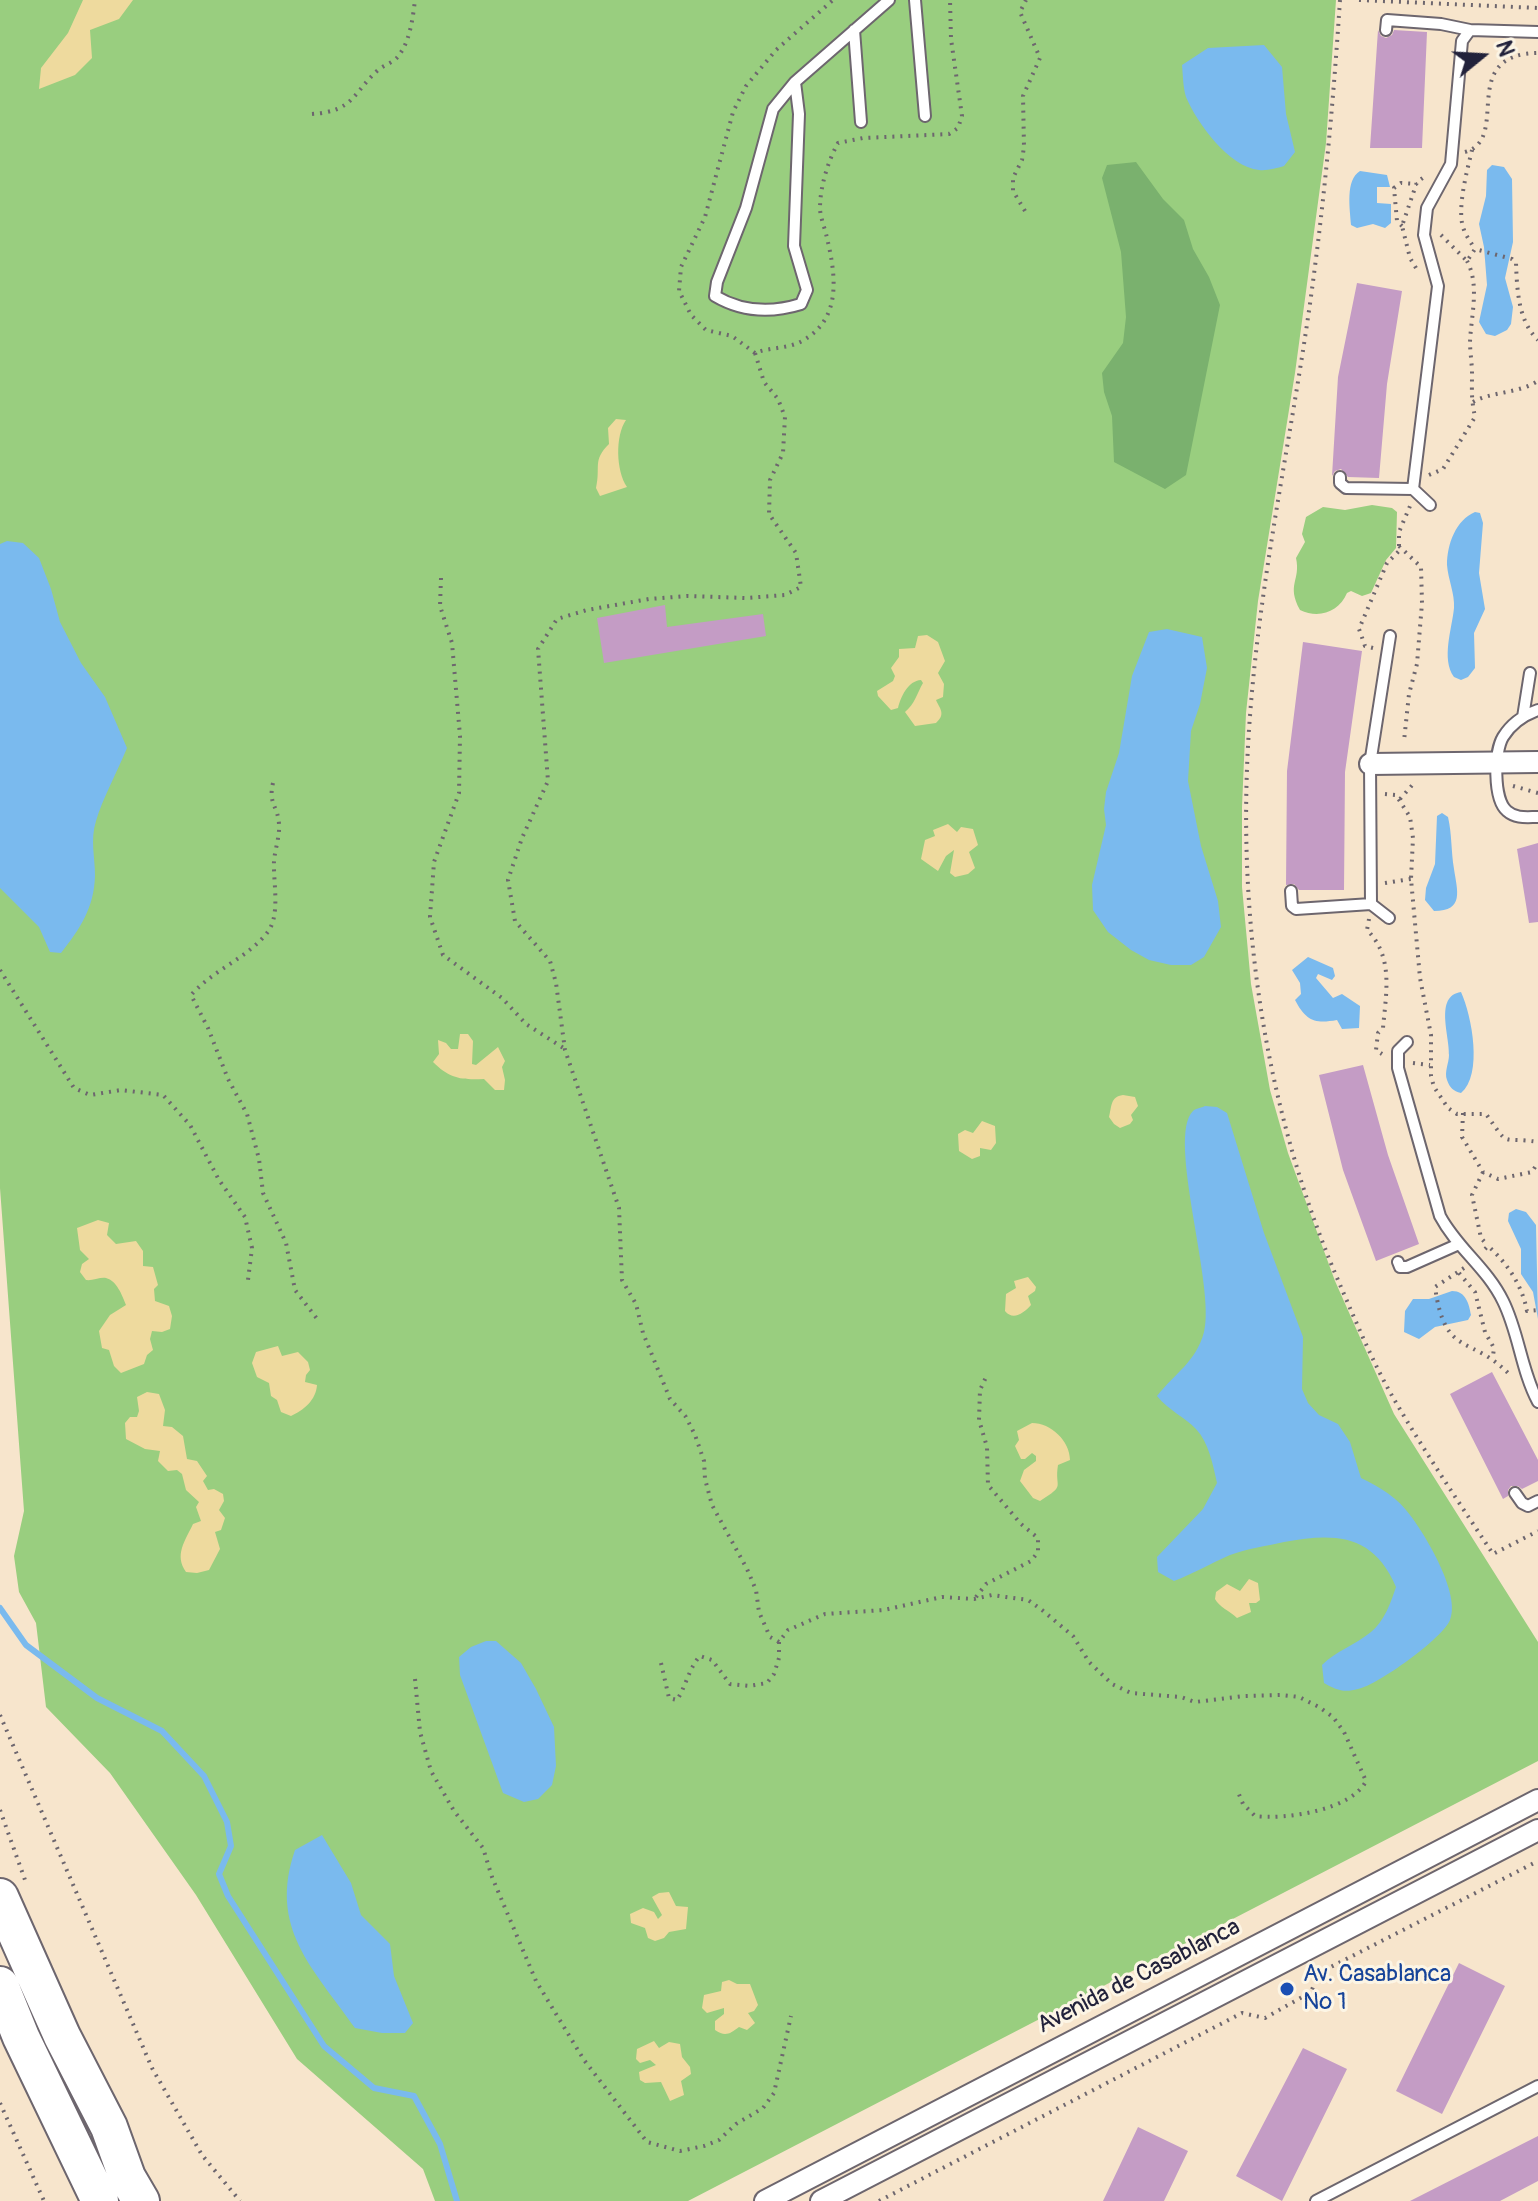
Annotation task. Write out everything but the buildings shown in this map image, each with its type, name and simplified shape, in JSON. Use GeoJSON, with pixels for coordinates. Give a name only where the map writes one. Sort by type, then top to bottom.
{"type":"FeatureCollection","features":[{"type":"Feature","properties":{"kind":"highway"},"geometry":{"type":"LineString","coordinates":[[12,1889],[62,2036],[109,2127],[127,2177],[141,2201]]}},
{"type":"Feature","properties":{"kind":"highway"},"geometry":{"type":"LineString","coordinates":[[0,1985],[11,2026],[100,2201]]}},
{"type":"Feature","properties":{"kind":"highway"},"geometry":{"type":"LineString","coordinates":[[109,2127],[169,2201]]}},
{"type":"Feature","properties":{"kind":"street"},"geometry":{"type":"LineString","coordinates":[[1370,764],[1538,762]]}},
{"type":"Feature","properties":{"kind":"street","name":"Avenida de Casablanca"},"geometry":{"type":"LineString","coordinates":[[765,2201],[1538,1800]]}},
{"type":"Feature","properties":{"kind":"street"},"geometry":{"type":"LineString","coordinates":[[821,2201],[1538,1830]]}},
{"type":"Feature","properties":{"kind":"lane"},"geometry":{"type":"LineString","coordinates":[[795,82],[799,114],[794,246],[807,290],[801,304],[777,312],[729,304],[715,296],[717,282],[746,208],[773,109],[795,82],[889,0]]}},
{"type":"Feature","properties":{"kind":"lane"},"geometry":{"type":"LineString","coordinates":[[915,0],[925,116]]}},
{"type":"Feature","properties":{"kind":"lane"},"geometry":{"type":"LineString","coordinates":[[1386,30],[1387,20],[1441,24],[1470,30],[1538,32]]}},
{"type":"Feature","properties":{"kind":"lane"},"geometry":{"type":"LineString","coordinates":[[854,30],[861,122]]}},
{"type":"Feature","properties":{"kind":"lane"},"geometry":{"type":"LineString","coordinates":[[1430,505],[1417,492],[1415,474],[1438,286],[1424,235],[1427,208],[1451,164],[1462,41],[1470,30]]}},
{"type":"Feature","properties":{"kind":"lane"},"geometry":{"type":"LineString","coordinates":[[1340,477],[1340,483],[1346,488],[1417,492]]}},
{"type":"Feature","properties":{"kind":"lane"},"geometry":{"type":"LineString","coordinates":[[1371,904],[1370,764],[1390,636]]}},
{"type":"Feature","properties":{"kind":"lane"},"geometry":{"type":"LineString","coordinates":[[1523,717],[1530,673]]}},
{"type":"Feature","properties":{"kind":"lane"},"geometry":{"type":"LineString","coordinates":[[1538,710],[1523,717],[1503,737],[1499,745],[1497,784],[1499,802],[1508,812],[1516,817],[1538,817]]}},
{"type":"Feature","properties":{"kind":"lane"},"geometry":{"type":"LineString","coordinates":[[1291,891],[1292,906],[1296,909],[1371,904],[1389,918]]}},
{"type":"Feature","properties":{"kind":"lane"},"geometry":{"type":"LineString","coordinates":[[1407,1042],[1398,1051],[1398,1068],[1440,1216],[1459,1244],[1494,1284],[1505,1305],[1524,1371],[1538,1402]]}},
{"type":"Feature","properties":{"kind":"lane"},"geometry":{"type":"LineString","coordinates":[[1398,1262],[1400,1267],[1407,1267],[1459,1244]]}},
{"type":"Feature","properties":{"kind":"lane"},"geometry":{"type":"LineString","coordinates":[[1515,1493],[1528,1506],[1538,1501]]}},
{"type":"Feature","properties":{"kind":"lane"},"geometry":{"type":"LineString","coordinates":[[1316,2201],[1538,2086]]}},
{"type":"Feature","properties":{"kind":"path"},"geometry":{"type":"LineString","coordinates":[[312,114],[334,112],[357,96],[378,70],[399,56],[411,23],[415,0]]}},
{"type":"Feature","properties":{"kind":"path"},"geometry":{"type":"LineString","coordinates":[[779,1642],[770,1637],[759,1612],[756,1590],[747,1569],[712,1505],[704,1461],[695,1435],[686,1417],[670,1399],[647,1344],[636,1304],[622,1280],[619,1208],[565,1050],[550,961],[515,921],[508,880],[522,838],[548,781],[538,649],[557,619],[587,610],[649,599],[785,595],[801,587],[796,553],[769,514],[770,480],[783,453],[785,417],[778,399],[764,382],[755,353],[732,336],[706,330],[691,315],[679,291],[681,267],[705,217],[733,112],[746,86],[776,50],[833,0]]}},
{"type":"Feature","properties":{"kind":"path"},"geometry":{"type":"LineString","coordinates":[[755,353],[804,341],[823,324],[834,304],[832,258],[820,208],[829,159],[838,143],[863,138],[949,134],[958,128],[962,116],[951,39],[950,0]]}},
{"type":"Feature","properties":{"kind":"path"},"geometry":{"type":"LineString","coordinates":[[1025,211],[1013,191],[1013,178],[1022,160],[1024,147],[1023,96],[1040,58],[1020,12],[1026,0]]}},
{"type":"Feature","properties":{"kind":"path"},"geometry":{"type":"LineString","coordinates":[[1340,0],[1331,141],[1314,275],[1262,606],[1250,716],[1247,834],[1256,980],[1285,1123],[1310,1206],[1339,1284],[1399,1408],[1493,1554],[1538,1531]]}},
{"type":"Feature","properties":{"kind":"path"},"geometry":{"type":"LineString","coordinates":[[1359,0],[1538,8]]}},
{"type":"Feature","properties":{"kind":"path"},"geometry":{"type":"LineString","coordinates":[[1538,53],[1522,53],[1509,58],[1491,79],[1481,140],[1472,150],[1465,181],[1461,217],[1463,229],[1475,249],[1512,259],[1516,263],[1517,297],[1531,333],[1538,340]]}},
{"type":"Feature","properties":{"kind":"path"},"geometry":{"type":"LineString","coordinates":[[1452,151],[1472,150]]}},
{"type":"Feature","properties":{"kind":"path"},"geometry":{"type":"LineString","coordinates":[[1402,226],[1397,221],[1394,188],[1401,183],[1417,184]]}},
{"type":"Feature","properties":{"kind":"path"},"geometry":{"type":"LineString","coordinates":[[1415,474],[1426,476],[1443,469],[1475,417],[1469,389],[1474,289],[1467,261],[1440,233],[1425,227]]}},
{"type":"Feature","properties":{"kind":"path"},"geometry":{"type":"LineString","coordinates":[[1467,261],[1475,249]]}},
{"type":"Feature","properties":{"kind":"path"},"geometry":{"type":"LineString","coordinates":[[1472,403],[1486,395],[1513,392],[1538,381]]}},
{"type":"Feature","properties":{"kind":"path"},"geometry":{"type":"LineString","coordinates":[[1388,651],[1365,646],[1359,629],[1387,563],[1399,551],[1399,532],[1417,492]]}},
{"type":"Feature","properties":{"kind":"path"},"geometry":{"type":"LineString","coordinates":[[1399,546],[1421,567],[1422,603],[1417,664],[1409,694],[1404,741]]}},
{"type":"Feature","properties":{"kind":"path"},"geometry":{"type":"LineString","coordinates":[[441,578],[440,606],[452,643],[458,705],[459,793],[434,862],[430,917],[443,955],[502,998],[526,1024],[565,1050]]}},
{"type":"Feature","properties":{"kind":"path"},"geometry":{"type":"LineString","coordinates":[[273,783],[270,797],[279,823],[274,859],[275,908],[270,930],[249,952],[205,978],[191,995],[247,1114],[259,1159],[263,1193],[286,1243],[295,1290],[318,1320]]}},
{"type":"Feature","properties":{"kind":"path"},"geometry":{"type":"LineString","coordinates":[[1497,784],[1538,793]]}},
{"type":"Feature","properties":{"kind":"path"},"geometry":{"type":"LineString","coordinates":[[1370,794],[1396,795],[1410,817],[1413,838],[1411,879],[1420,978],[1431,1035],[1434,1087],[1448,1108],[1457,1114],[1486,1114],[1498,1135],[1510,1142],[1538,1142]]}},
{"type":"Feature","properties":{"kind":"path"},"geometry":{"type":"LineString","coordinates":[[1371,887],[1411,879]]}},
{"type":"Feature","properties":{"kind":"path"},"geometry":{"type":"LineString","coordinates":[[1371,904],[1367,930],[1384,953],[1387,985],[1383,1028],[1378,1033],[1376,1050],[1381,1053],[1387,1071],[1398,1068]]}},
{"type":"Feature","properties":{"kind":"path"},"geometry":{"type":"LineString","coordinates":[[0,970],[74,1088],[90,1095],[121,1090],[163,1095],[190,1125],[219,1180],[245,1217],[252,1248],[248,1280]]}},
{"type":"Feature","properties":{"kind":"path"},"geometry":{"type":"LineString","coordinates":[[1463,1113],[1462,1137],[1483,1172],[1498,1179],[1532,1172],[1538,1162]]}},
{"type":"Feature","properties":{"kind":"path"},"geometry":{"type":"LineString","coordinates":[[1483,1172],[1472,1195],[1481,1238],[1488,1246]]}},
{"type":"Feature","properties":{"kind":"path"},"geometry":{"type":"LineString","coordinates":[[1473,1259],[1459,1273],[1435,1287],[1444,1327],[1461,1344],[1493,1358],[1511,1376],[1524,1371]]}},
{"type":"Feature","properties":{"kind":"path"},"geometry":{"type":"LineString","coordinates":[[1459,1273],[1475,1292],[1485,1332],[1494,1348],[1493,1358]]}},
{"type":"Feature","properties":{"kind":"path"},"geometry":{"type":"LineString","coordinates":[[1531,1311],[1538,1310]]}},
{"type":"Feature","properties":{"kind":"path"},"geometry":{"type":"LineString","coordinates":[[974,1599],[986,1584],[1031,1561],[1038,1552],[1038,1538],[1021,1524],[988,1485],[987,1447],[979,1420],[980,1390],[987,1375]]}},
{"type":"Feature","properties":{"kind":"path"},"geometry":{"type":"LineString","coordinates":[[661,1663],[669,1698],[677,1700],[700,1656],[712,1660],[730,1684],[749,1686],[767,1683],[774,1674],[779,1658],[779,1642],[788,1630],[825,1614],[884,1610],[942,1597],[974,1599],[992,1595],[1028,1600],[1073,1636],[1089,1662],[1112,1684],[1131,1693],[1181,1697],[1195,1702],[1263,1695],[1299,1697],[1333,1717],[1344,1732],[1366,1781],[1362,1790],[1343,1801],[1289,1817],[1255,1816],[1243,1804],[1238,1792]]}},
{"type":"Feature","properties":{"kind":"path"},"geometry":{"type":"LineString","coordinates":[[415,1679],[420,1732],[431,1771],[454,1811],[483,1848],[536,1981],[584,2060],[647,2142],[680,2151],[704,2146],[719,2140],[736,2124],[763,2108],[774,2093],[791,2016]]}},
{"type":"Feature","properties":{"kind":"path"},"geometry":{"type":"LineString","coordinates":[[0,1715],[152,2068],[202,2155],[240,2201]]}},
{"type":"Feature","properties":{"kind":"path"},"geometry":{"type":"LineString","coordinates":[[0,1810],[12,1889]]}},
{"type":"Feature","properties":{"kind":"path"},"geometry":{"type":"LineString","coordinates":[[879,2201],[1242,2013],[1265,2018],[1311,1992],[1319,1973],[1538,1861]]}},
{"type":"Feature","properties":{"kind":"path"},"geometry":{"type":"LineString","coordinates":[[0,2103],[44,2201]]}},
{"type":"Feature","properties":{"kind":"green space"},"geometry":{"type":"Polygon","coordinates":[[[0,0],[1336,0],[1326,143],[1295,373],[1258,601],[1246,713],[1242,887],[1251,984],[1270,1090],[1288,1153],[1335,1281],[1394,1414],[1538,1642],[1538,1761],[688,2201],[435,2201],[423,2169],[297,2059],[196,1895],[110,1773],[46,1707],[36,1623],[19,1592],[14,1556],[24,1511],[0,1188],[0,0]]]}},
{"type":"Feature","properties":{"kind":"green space"},"geometry":{"type":"Polygon","coordinates":[[[1136,162],[1163,199],[1184,220],[1193,249],[1220,305],[1186,475],[1165,489],[1114,462],[1112,416],[1102,373],[1123,343],[1126,317],[1121,252],[1102,178],[1107,165],[1136,162]]]}},
{"type":"Feature","properties":{"kind":"green space"},"geometry":{"type":"Polygon","coordinates":[[[1372,505],[1392,508],[1397,512],[1396,548],[1386,560],[1371,593],[1362,596],[1351,591],[1334,609],[1321,614],[1300,610],[1294,588],[1296,558],[1305,542],[1302,534],[1306,517],[1323,507],[1345,510],[1372,505]]]}},
{"type":"Feature","properties":{"kind":"sand"},"geometry":{"type":"Polygon","coordinates":[[[83,0],[133,0],[119,19],[90,30],[92,58],[75,75],[39,89],[41,68],[68,33],[83,0]]]}},
{"type":"Feature","properties":{"kind":"sand"},"geometry":{"type":"Polygon","coordinates":[[[616,419],[626,420],[620,435],[618,454],[627,487],[600,496],[596,488],[599,460],[609,444],[608,428],[616,419]]]}},
{"type":"Feature","properties":{"kind":"sand"},"geometry":{"type":"Polygon","coordinates":[[[927,635],[938,642],[945,661],[938,673],[944,684],[943,697],[936,700],[941,714],[936,723],[915,726],[905,712],[916,698],[923,683],[921,680],[909,686],[898,708],[891,710],[877,691],[893,681],[895,676],[891,668],[899,657],[899,649],[915,648],[918,636],[927,635]]]}},
{"type":"Feature","properties":{"kind":"sand"},"geometry":{"type":"Polygon","coordinates":[[[948,824],[957,832],[961,827],[973,829],[978,845],[969,852],[975,868],[968,874],[955,877],[950,873],[954,850],[946,856],[938,871],[921,859],[925,840],[935,836],[933,830],[948,824]]]}},
{"type":"Feature","properties":{"kind":"sand"},"geometry":{"type":"Polygon","coordinates":[[[460,1034],[468,1034],[473,1041],[472,1064],[476,1065],[498,1047],[505,1061],[502,1067],[504,1090],[495,1090],[484,1079],[463,1079],[451,1075],[433,1062],[439,1054],[438,1040],[451,1049],[458,1049],[460,1034]]]}},
{"type":"Feature","properties":{"kind":"sand"},"geometry":{"type":"Polygon","coordinates":[[[1123,1095],[1135,1097],[1138,1106],[1131,1115],[1133,1120],[1130,1124],[1120,1128],[1109,1117],[1114,1100],[1123,1095]]]}},
{"type":"Feature","properties":{"kind":"sand"},"geometry":{"type":"Polygon","coordinates":[[[982,1121],[995,1126],[996,1143],[991,1150],[980,1148],[980,1156],[972,1159],[959,1151],[958,1134],[965,1130],[973,1133],[982,1121]]]}},
{"type":"Feature","properties":{"kind":"sand"},"geometry":{"type":"Polygon","coordinates":[[[98,1220],[109,1223],[107,1235],[116,1244],[136,1241],[143,1251],[143,1266],[153,1267],[158,1285],[154,1289],[155,1301],[169,1306],[172,1316],[170,1329],[152,1331],[150,1339],[153,1350],[144,1364],[121,1373],[114,1366],[109,1350],[102,1348],[99,1331],[110,1315],[126,1305],[113,1282],[104,1278],[86,1280],[80,1272],[82,1264],[89,1259],[80,1250],[77,1228],[98,1220]]]}},
{"type":"Feature","properties":{"kind":"sand"},"geometry":{"type":"Polygon","coordinates":[[[1028,1277],[1036,1287],[1028,1296],[1031,1305],[1018,1315],[1008,1314],[1005,1311],[1006,1294],[1016,1288],[1014,1281],[1028,1277]]]}},
{"type":"Feature","properties":{"kind":"sand"},"geometry":{"type":"Polygon","coordinates":[[[278,1346],[282,1356],[298,1352],[308,1362],[310,1370],[305,1382],[317,1385],[308,1404],[291,1416],[281,1412],[277,1400],[271,1396],[269,1383],[257,1377],[252,1363],[256,1352],[278,1346]]]}},
{"type":"Feature","properties":{"kind":"sand"},"geometry":{"type":"Polygon","coordinates":[[[147,1392],[159,1394],[165,1410],[163,1426],[172,1427],[183,1436],[187,1459],[197,1461],[207,1476],[203,1481],[208,1490],[214,1489],[223,1494],[224,1501],[219,1510],[225,1518],[221,1530],[215,1532],[220,1549],[209,1570],[186,1572],[181,1560],[184,1542],[193,1524],[201,1521],[196,1507],[199,1502],[186,1490],[182,1474],[177,1470],[168,1471],[158,1461],[160,1451],[145,1449],[126,1439],[125,1423],[130,1417],[137,1417],[137,1397],[147,1392]]]}},
{"type":"Feature","properties":{"kind":"sand"},"geometry":{"type":"Polygon","coordinates":[[[1032,1423],[1046,1426],[1058,1434],[1067,1446],[1070,1460],[1058,1465],[1057,1488],[1040,1501],[1033,1498],[1020,1481],[1024,1470],[1036,1461],[1036,1456],[1032,1453],[1021,1459],[1015,1446],[1019,1440],[1017,1431],[1032,1423]]]}},
{"type":"Feature","properties":{"kind":"sand"},"geometry":{"type":"Polygon","coordinates":[[[1249,1579],[1258,1583],[1260,1600],[1249,1603],[1251,1612],[1237,1618],[1217,1602],[1216,1592],[1227,1584],[1240,1591],[1249,1579]]]}},
{"type":"Feature","properties":{"kind":"sand"},"geometry":{"type":"Polygon","coordinates":[[[669,1892],[676,1906],[688,1907],[686,1929],[669,1932],[655,1941],[648,1938],[645,1928],[631,1923],[630,1914],[643,1908],[654,1912],[658,1919],[662,1915],[652,1897],[669,1892]]]}},
{"type":"Feature","properties":{"kind":"sand"},"geometry":{"type":"Polygon","coordinates":[[[729,1980],[737,1984],[750,1984],[758,2005],[748,2013],[755,2023],[747,2030],[739,2027],[725,2034],[715,2030],[715,2021],[724,2014],[724,2008],[707,2013],[702,2008],[704,1995],[721,1991],[722,1982],[729,1980]]]}},
{"type":"Feature","properties":{"kind":"sand"},"geometry":{"type":"Polygon","coordinates":[[[654,2041],[659,2048],[669,2042],[680,2044],[682,2057],[690,2067],[691,2074],[681,2081],[684,2095],[670,2101],[661,2082],[645,2083],[640,2080],[639,2072],[656,2065],[650,2060],[640,2063],[636,2059],[637,2049],[654,2041]]]}},
{"type":"Feature","properties":{"kind":"water"},"geometry":{"type":"Polygon","coordinates":[[[1264,45],[1282,67],[1286,114],[1295,152],[1284,166],[1262,170],[1236,161],[1206,131],[1186,97],[1182,65],[1208,48],[1264,45]]]}},
{"type":"Feature","properties":{"kind":"water"},"geometry":{"type":"Polygon","coordinates":[[[1492,165],[1504,167],[1512,179],[1513,242],[1505,278],[1513,307],[1511,324],[1495,336],[1486,334],[1479,322],[1487,285],[1479,224],[1486,196],[1487,170],[1492,165]]]}},
{"type":"Feature","properties":{"kind":"water"},"geometry":{"type":"Polygon","coordinates":[[[1360,171],[1387,175],[1390,187],[1377,187],[1377,203],[1391,204],[1391,223],[1385,228],[1373,224],[1357,228],[1351,225],[1350,188],[1360,171]]]}},
{"type":"Feature","properties":{"kind":"water"},"geometry":{"type":"Polygon","coordinates":[[[1475,512],[1480,513],[1483,523],[1479,573],[1485,609],[1474,633],[1475,668],[1461,680],[1454,677],[1448,662],[1454,603],[1447,557],[1458,527],[1475,512]]]}},
{"type":"Feature","properties":{"kind":"water"},"geometry":{"type":"Polygon","coordinates":[[[7,541],[23,543],[39,558],[60,622],[81,663],[105,697],[127,748],[94,828],[95,876],[89,908],[61,953],[50,952],[39,927],[0,888],[0,544],[7,541]]]}},
{"type":"Feature","properties":{"kind":"water"},"geometry":{"type":"Polygon","coordinates":[[[1167,629],[1202,637],[1207,668],[1191,731],[1188,781],[1201,846],[1218,901],[1221,927],[1204,957],[1191,965],[1149,960],[1131,950],[1108,932],[1093,910],[1092,885],[1106,825],[1106,792],[1119,753],[1132,676],[1149,632],[1167,629]]]}},
{"type":"Feature","properties":{"kind":"water"},"geometry":{"type":"Polygon","coordinates":[[[1442,813],[1448,817],[1457,898],[1451,907],[1434,911],[1425,900],[1435,864],[1437,816],[1442,813]]]}},
{"type":"Feature","properties":{"kind":"water"},"geometry":{"type":"Polygon","coordinates":[[[1308,957],[1333,968],[1335,976],[1332,980],[1318,974],[1316,978],[1333,998],[1342,994],[1360,1006],[1359,1028],[1342,1029],[1337,1020],[1323,1022],[1312,1019],[1299,1007],[1295,1000],[1301,994],[1300,983],[1292,970],[1308,957]]]}},
{"type":"Feature","properties":{"kind":"water"},"geometry":{"type":"Polygon","coordinates":[[[1461,992],[1472,1030],[1474,1059],[1468,1084],[1461,1093],[1452,1089],[1446,1077],[1449,1055],[1445,1018],[1448,1001],[1461,992]]]}},
{"type":"Feature","properties":{"kind":"water"},"geometry":{"type":"Polygon","coordinates":[[[1205,1106],[1217,1107],[1227,1113],[1264,1233],[1303,1337],[1302,1389],[1308,1403],[1319,1415],[1338,1424],[1350,1442],[1361,1478],[1400,1503],[1410,1515],[1433,1551],[1451,1596],[1450,1620],[1435,1638],[1394,1670],[1358,1689],[1340,1690],[1324,1683],[1322,1665],[1376,1628],[1394,1593],[1396,1587],[1387,1569],[1364,1547],[1335,1538],[1302,1539],[1236,1553],[1174,1581],[1158,1572],[1157,1557],[1203,1509],[1217,1483],[1210,1454],[1200,1435],[1157,1396],[1196,1351],[1204,1332],[1204,1282],[1185,1150],[1186,1126],[1193,1111],[1205,1106]]]}},
{"type":"Feature","properties":{"kind":"water"},"geometry":{"type":"Polygon","coordinates":[[[1516,1209],[1526,1212],[1536,1225],[1538,1319],[1533,1292],[1521,1274],[1521,1249],[1508,1221],[1509,1213],[1516,1209]]]}},
{"type":"Feature","properties":{"kind":"water"},"geometry":{"type":"Polygon","coordinates":[[[1452,1291],[1461,1293],[1466,1299],[1471,1315],[1468,1320],[1435,1327],[1419,1339],[1404,1332],[1405,1311],[1413,1299],[1429,1299],[1452,1291]]]}},
{"type":"Feature","properties":{"kind":"water"},"geometry":{"type":"Polygon","coordinates":[[[496,1641],[521,1663],[554,1727],[556,1766],[552,1785],[538,1799],[524,1802],[503,1793],[460,1675],[459,1657],[471,1647],[496,1641]]]}},
{"type":"Feature","properties":{"kind":"water"},"geometry":{"type":"Polygon","coordinates":[[[322,1835],[351,1883],[361,1915],[390,1944],[394,1976],[413,2023],[405,2033],[355,2028],[299,1946],[287,1902],[288,1878],[295,1850],[322,1835]]]}},
{"type":"Feature","properties":{"kind":"waterway"},"geometry":{"type":"LineString","coordinates":[[0,1608],[26,1645],[97,1698],[162,1731],[204,1776],[227,1822],[231,1846],[219,1874],[228,1896],[324,2046],[374,2088],[414,2096],[440,2144],[457,2201]]}},
{"type":"Feature","properties":{"kind":"place","name":"Av. Casablanca Nº 1"},"geometry":{"type":"Point","coordinates":[1287,1989]}}]}
